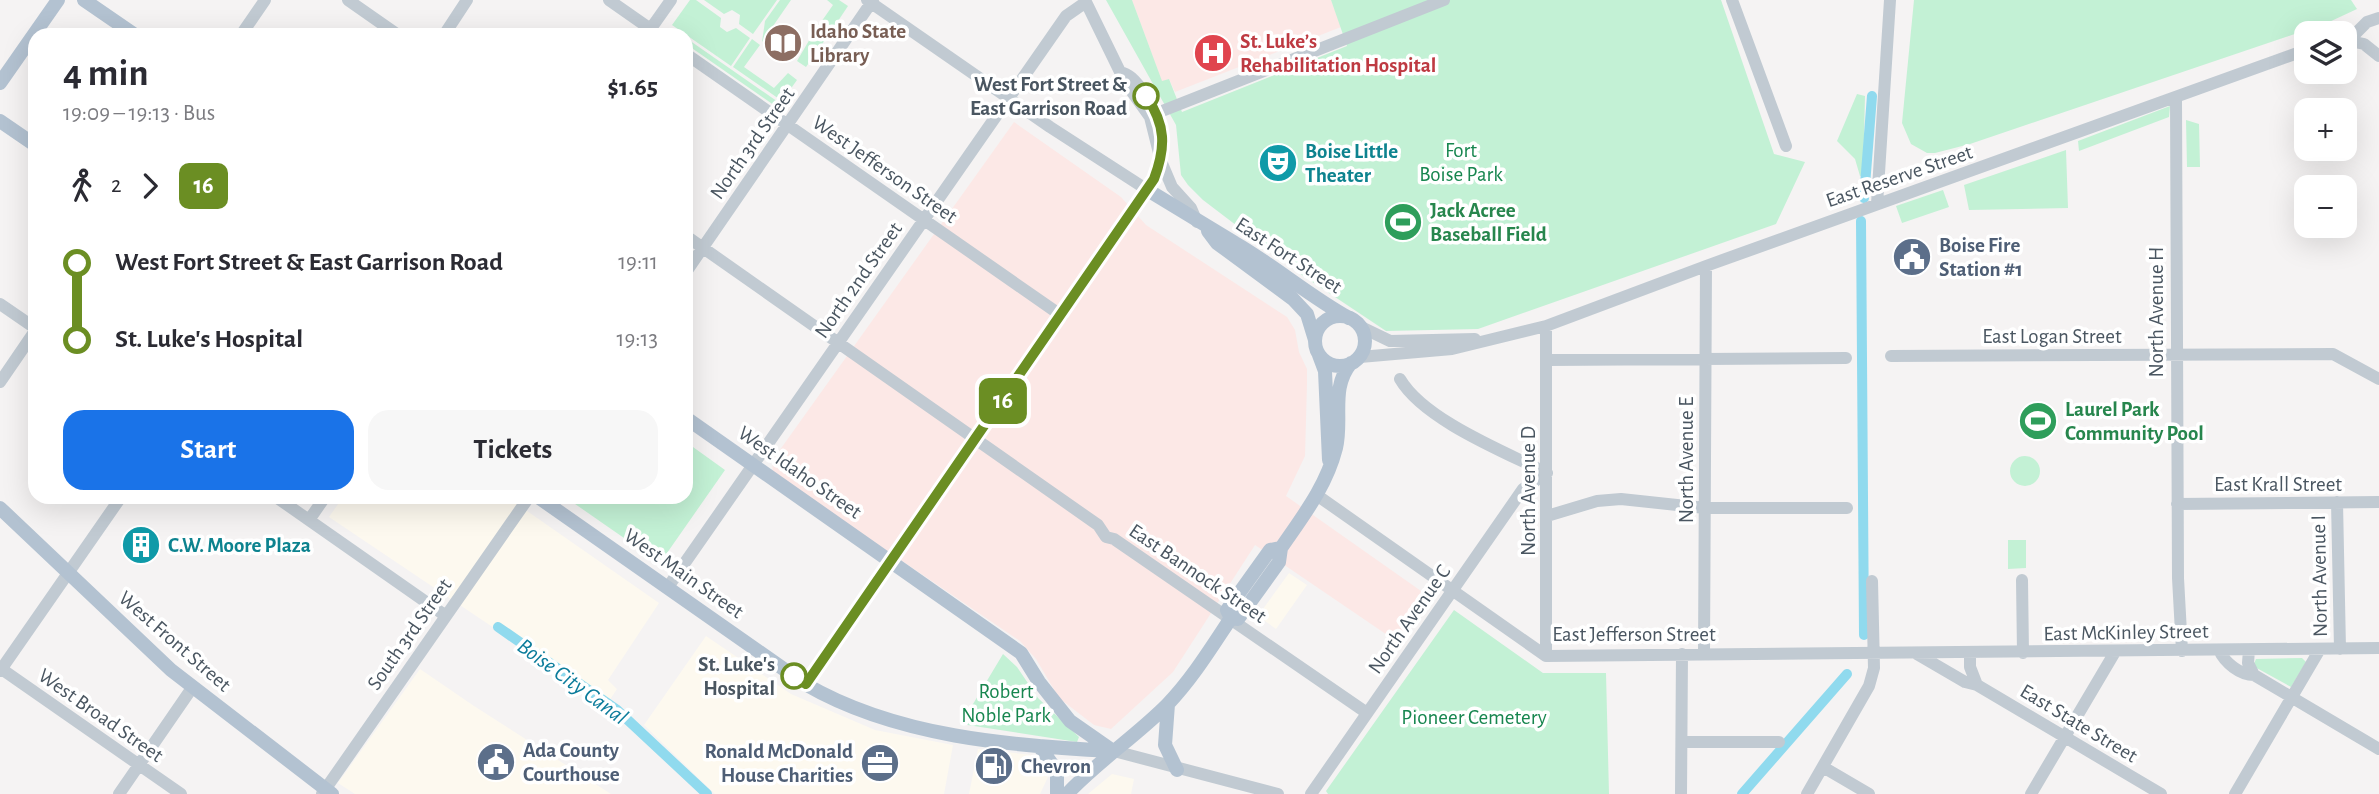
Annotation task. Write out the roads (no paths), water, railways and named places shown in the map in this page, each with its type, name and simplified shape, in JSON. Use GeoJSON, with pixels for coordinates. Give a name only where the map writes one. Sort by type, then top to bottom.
{"type":"FeatureCollection","features":[{"type":"Feature","properties":{"kind":"main road"},"geometry":{"type":"LineString","coordinates":[[38,28],[58,0]]}},
{"type":"Feature","properties":{"kind":"main road"},"geometry":{"type":"LineString","coordinates":[[84,0],[125,28]]}},
{"type":"Feature","properties":{"kind":"main road"},"geometry":{"type":"LineString","coordinates":[[0,83],[28,43]]}},
{"type":"Feature","properties":{"kind":"main road"},"geometry":{"type":"LineString","coordinates":[[0,121],[28,140]]}},
{"type":"Feature","properties":{"kind":"main road","name":"East Fort Street"},"geometry":{"type":"LineString","coordinates":[[1146,190],[1201,225],[1235,242],[1304,292],[1349,317]]}},
{"type":"Feature","properties":{"kind":"main road","name":"East Fort Street"},"geometry":{"type":"LineString","coordinates":[[1201,225],[1217,243],[1293,299],[1307,314],[1325,371],[1329,466]]}},
{"type":"Feature","properties":{"kind":"main road"},"geometry":{"type":"LineString","coordinates":[[1349,317],[1361,327],[1365,342],[1355,360],[1337,366],[1317,347],[1317,332],[1327,320],[1349,317]]}},
{"type":"Feature","properties":{"kind":"main road","name":"East Fort Street"},"geometry":{"type":"LineString","coordinates":[[1231,618],[1238,619],[1245,610],[1279,562],[1280,548],[1318,496],[1337,443],[1341,379],[1355,360]]}},
{"type":"Feature","properties":{"kind":"main road","name":"West Idaho Street"},"geometry":{"type":"LineString","coordinates":[[693,423],[1021,653],[1053,702],[1070,721],[1114,751]]}},
{"type":"Feature","properties":{"kind":"main road","name":"West Main Street"},"geometry":{"type":"LineString","coordinates":[[548,504],[806,684],[881,718],[1002,742],[1114,751]]}},
{"type":"Feature","properties":{"kind":"main road","name":"West Front Street"},"geometry":{"type":"LineString","coordinates":[[0,508],[192,688],[326,792]]}},
{"type":"Feature","properties":{"kind":"main road"},"geometry":{"type":"LineString","coordinates":[[1067,794],[1093,766],[1168,704],[1189,680],[1231,618]]}},
{"type":"Feature","properties":{"kind":"main road"},"geometry":{"type":"LineString","coordinates":[[1168,704],[1165,745],[1177,770]]}},
{"type":"Feature","properties":{"kind":"main road"},"geometry":{"type":"LineString","coordinates":[[1039,746],[1058,771],[1057,794]]}},
{"type":"Feature","properties":{"kind":"street"},"geometry":{"type":"LineString","coordinates":[[246,28],[265,0]]}},
{"type":"Feature","properties":{"kind":"street"},"geometry":{"type":"LineString","coordinates":[[348,0],[388,28]]}},
{"type":"Feature","properties":{"kind":"street"},"geometry":{"type":"LineString","coordinates":[[449,28],[467,0]]}},
{"type":"Feature","properties":{"kind":"street"},"geometry":{"type":"LineString","coordinates":[[609,0],[645,28]]}},
{"type":"Feature","properties":{"kind":"street"},"geometry":{"type":"LineString","coordinates":[[655,28],[671,0]]}},
{"type":"Feature","properties":{"kind":"street"},"geometry":{"type":"LineString","coordinates":[[1157,113],[1444,0]]}},
{"type":"Feature","properties":{"kind":"street"},"geometry":{"type":"LineString","coordinates":[[1732,0],[1786,146]]}},
{"type":"Feature","properties":{"kind":"street"},"geometry":{"type":"LineString","coordinates":[[1877,204],[1890,0]]}},
{"type":"Feature","properties":{"kind":"street"},"geometry":{"type":"LineString","coordinates":[[870,1],[1008,99],[1146,190]]}},
{"type":"Feature","properties":{"kind":"street","name":"North 3rd Street"},"geometry":{"type":"LineString","coordinates":[[693,262],[789,125],[870,1]]}},
{"type":"Feature","properties":{"kind":"street"},"geometry":{"type":"LineString","coordinates":[[1086,1],[1123,73],[1125,82],[1150,117],[1161,161],[1172,187],[1191,208],[1201,225]]}},
{"type":"Feature","properties":{"kind":"street","name":"North 2nd Street"},"geometry":{"type":"LineString","coordinates":[[668,587],[1066,16],[1086,1]]}},
{"type":"Feature","properties":{"kind":"street"},"geometry":{"type":"LineString","coordinates":[[2357,31],[2367,22],[2379,18]]}},
{"type":"Feature","properties":{"kind":"street"},"geometry":{"type":"LineString","coordinates":[[2357,42],[2364,44],[2379,56]]}},
{"type":"Feature","properties":{"kind":"street","name":"East Reserve Street"},"geometry":{"type":"LineString","coordinates":[[1355,360],[1452,349],[1546,326],[1706,265],[2176,99],[2294,55]]}},
{"type":"Feature","properties":{"kind":"street","name":"West Jefferson Street"},"geometry":{"type":"LineString","coordinates":[[693,59],[1062,316]]}},
{"type":"Feature","properties":{"kind":"street"},"geometry":{"type":"LineString","coordinates":[[965,454],[1062,316],[1146,190],[1161,161],[1163,133],[1157,113],[1131,76],[1123,73]]}},
{"type":"Feature","properties":{"kind":"street","name":"North Avenue H"},"geometry":{"type":"LineString","coordinates":[[2176,99],[2177,503],[2182,651]]}},
{"type":"Feature","properties":{"kind":"street","name":"East Bannock Street"},"geometry":{"type":"LineString","coordinates":[[693,241],[1098,525],[1106,537],[1114,539],[1367,713]]}},
{"type":"Feature","properties":{"kind":"street","name":"North Avenue E"},"geometry":{"type":"LineString","coordinates":[[1704,654],[1706,265]]}},
{"type":"Feature","properties":{"kind":"street"},"geometry":{"type":"LineString","coordinates":[[0,304],[28,325]]}},
{"type":"Feature","properties":{"kind":"street","name":"North Avenue D"},"geometry":{"type":"LineString","coordinates":[[1546,326],[1546,656]]}},
{"type":"Feature","properties":{"kind":"street","name":"East Reserve Street"},"geometry":{"type":"LineString","coordinates":[[1361,327],[1390,341],[1418,338],[1503,338]]}},
{"type":"Feature","properties":{"kind":"street"},"geometry":{"type":"LineString","coordinates":[[0,382],[28,340]]}},
{"type":"Feature","properties":{"kind":"street","name":"East Logan Street"},"geometry":{"type":"LineString","coordinates":[[1891,356],[2339,355],[2379,379]]}},
{"type":"Feature","properties":{"kind":"street"},"geometry":{"type":"LineString","coordinates":[[1548,360],[1846,358]]}},
{"type":"Feature","properties":{"kind":"street"},"geometry":{"type":"LineString","coordinates":[[1400,379],[1406,390],[1460,430],[1547,473]]}},
{"type":"Feature","properties":{"kind":"street","name":"North Avenue C"},"geometry":{"type":"LineString","coordinates":[[1311,794],[1523,489],[1547,473]]}},
{"type":"Feature","properties":{"kind":"street","name":"East Jefferson Street"},"geometry":{"type":"LineString","coordinates":[[1318,496],[1546,656],[1874,654]]}},
{"type":"Feature","properties":{"kind":"street"},"geometry":{"type":"LineString","coordinates":[[1547,516],[1597,501],[1621,499],[1705,508],[1847,508]]}},
{"type":"Feature","properties":{"kind":"street","name":"North Avenue I"},"geometry":{"type":"LineString","coordinates":[[2337,502],[2340,649]]}},
{"type":"Feature","properties":{"kind":"street","name":"East Krall Street"},"geometry":{"type":"LineString","coordinates":[[2177,503],[2379,502]]}},
{"type":"Feature","properties":{"kind":"street"},"geometry":{"type":"LineString","coordinates":[[1,669],[116,504]]}},
{"type":"Feature","properties":{"kind":"street"},"geometry":{"type":"LineString","coordinates":[[286,504],[446,616]]}},
{"type":"Feature","properties":{"kind":"street"},"geometry":{"type":"LineString","coordinates":[[309,520],[320,504]]}},
{"type":"Feature","properties":{"kind":"street","name":"South 3rd Street"},"geometry":{"type":"LineString","coordinates":[[326,792],[524,504]]}},
{"type":"Feature","properties":{"kind":"street"},"geometry":{"type":"LineString","coordinates":[[806,684],[902,546]]}},
{"type":"Feature","properties":{"kind":"street"},"geometry":{"type":"LineString","coordinates":[[2022,580],[2023,653]]}},
{"type":"Feature","properties":{"kind":"street"},"geometry":{"type":"LineString","coordinates":[[1807,794],[1861,704],[1872,677],[1872,581]]}},
{"type":"Feature","properties":{"kind":"street","name":"East McKinley Street"},"geometry":{"type":"LineString","coordinates":[[1874,654],[2379,648]]}},
{"type":"Feature","properties":{"kind":"street"},"geometry":{"type":"LineString","coordinates":[[2235,794],[2320,649]]}},
{"type":"Feature","properties":{"kind":"street"},"geometry":{"type":"LineString","coordinates":[[2219,650],[2224,661],[2248,676],[2254,675]]}},
{"type":"Feature","properties":{"kind":"street"},"geometry":{"type":"LineString","coordinates":[[2249,650],[2248,663],[2254,675],[2379,749]]}},
{"type":"Feature","properties":{"kind":"street"},"geometry":{"type":"LineString","coordinates":[[2031,794],[2115,652]]}},
{"type":"Feature","properties":{"kind":"street"},"geometry":{"type":"LineString","coordinates":[[1970,653],[1970,667],[1977,685]]}},
{"type":"Feature","properties":{"kind":"street"},"geometry":{"type":"LineString","coordinates":[[1681,794],[1682,654]]}},
{"type":"Feature","properties":{"kind":"street","name":"East State Street"},"geometry":{"type":"LineString","coordinates":[[1917,654],[1965,682],[1977,685],[2161,794]]}},
{"type":"Feature","properties":{"kind":"street","name":"West Broad Street"},"geometry":{"type":"LineString","coordinates":[[1,669],[181,794]]}},
{"type":"Feature","properties":{"kind":"street"},"geometry":{"type":"LineString","coordinates":[[118,794],[192,688]]}},
{"type":"Feature","properties":{"kind":"street"},"geometry":{"type":"LineString","coordinates":[[1682,742],[1779,742]]}},
{"type":"Feature","properties":{"kind":"street"},"geometry":{"type":"LineString","coordinates":[[1114,751],[1177,770],[1278,794]]}},
{"type":"Feature","properties":{"kind":"street"},"geometry":{"type":"LineString","coordinates":[[1824,767],[1870,794]]}},
{"type":"Feature","properties":{"kind":"water","name":"Laurel Park Community Pool"},"geometry":{"type":"Polygon","coordinates":[[[2038,411],[2044,414],[2047,420],[2044,426],[2038,429],[2032,426],[2029,420],[2032,414],[2038,411]]]}},
{"type":"Feature","properties":{"kind":"waterway"},"geometry":{"type":"LineString","coordinates":[[1864,198],[1872,96]]}},
{"type":"Feature","properties":{"kind":"waterway"},"geometry":{"type":"LineString","coordinates":[[1861,221],[1864,635]]}},
{"type":"Feature","properties":{"kind":"waterway","name":"Boise City Canal"},"geometry":{"type":"LineString","coordinates":[[498,627],[616,709],[707,794]]}},
{"type":"Feature","properties":{"kind":"waterway"},"geometry":{"type":"LineString","coordinates":[[1742,794],[1847,674]]}},
{"type":"Feature","properties":{"kind":"tunnel"},"geometry":{"type":"LineString","coordinates":[[902,546],[965,454]]}},
{"type":"Feature","properties":{"kind":"place","name":"Idaho State Library"},"geometry":{"type":"Point","coordinates":[783,43]}},
{"type":"Feature","properties":{"kind":"place","name":"St. Luke’s Rehabilitation Hospital"},"geometry":{"type":"Point","coordinates":[1213,53]}},
{"type":"Feature","properties":{"kind":"place","name":"West Fort Street & East Garrison Road"},"geometry":{"type":"Point","coordinates":[1146,96]}},
{"type":"Feature","properties":{"kind":"place","name":"Boise Little Theater"},"geometry":{"type":"Point","coordinates":[1278,163]}},
{"type":"Feature","properties":{"kind":"place","name":"Jack Acree Baseball Field"},"geometry":{"type":"Point","coordinates":[1403,222]}},
{"type":"Feature","properties":{"kind":"place","name":"Boise Fire Station #1"},"geometry":{"type":"Point","coordinates":[1912,257]}},
{"type":"Feature","properties":{"kind":"place","name":"Laurel Park Community Pool"},"geometry":{"type":"Point","coordinates":[2038,421]}},
{"type":"Feature","properties":{"kind":"place","name":"C.W. Moore Plaza"},"geometry":{"type":"Point","coordinates":[141,545]}},
{"type":"Feature","properties":{"kind":"place","name":"St. Luke's Hospital"},"geometry":{"type":"Point","coordinates":[794,676]}},
{"type":"Feature","properties":{"kind":"place","name":"Ada County Courthouse"},"geometry":{"type":"Point","coordinates":[496,762]}},
{"type":"Feature","properties":{"kind":"place","name":"Ronald McDonald House Charities"},"geometry":{"type":"Point","coordinates":[880,763]}},
{"type":"Feature","properties":{"kind":"place","name":"Chevron"},"geometry":{"type":"Point","coordinates":[994,766]}},
{"type":"Feature","properties":{"kind":"park label","name":"Fort Boise Park"},"geometry":{"type":"Point","coordinates":[1461,162]}},
{"type":"Feature","properties":{"kind":"park label","name":"Robert Noble Park"},"geometry":{"type":"Point","coordinates":[1006,703]}},
{"type":"Feature","properties":{"kind":"park label","name":"Pioneer Cemetery"},"geometry":{"type":"Point","coordinates":[1474,717]}}]}
